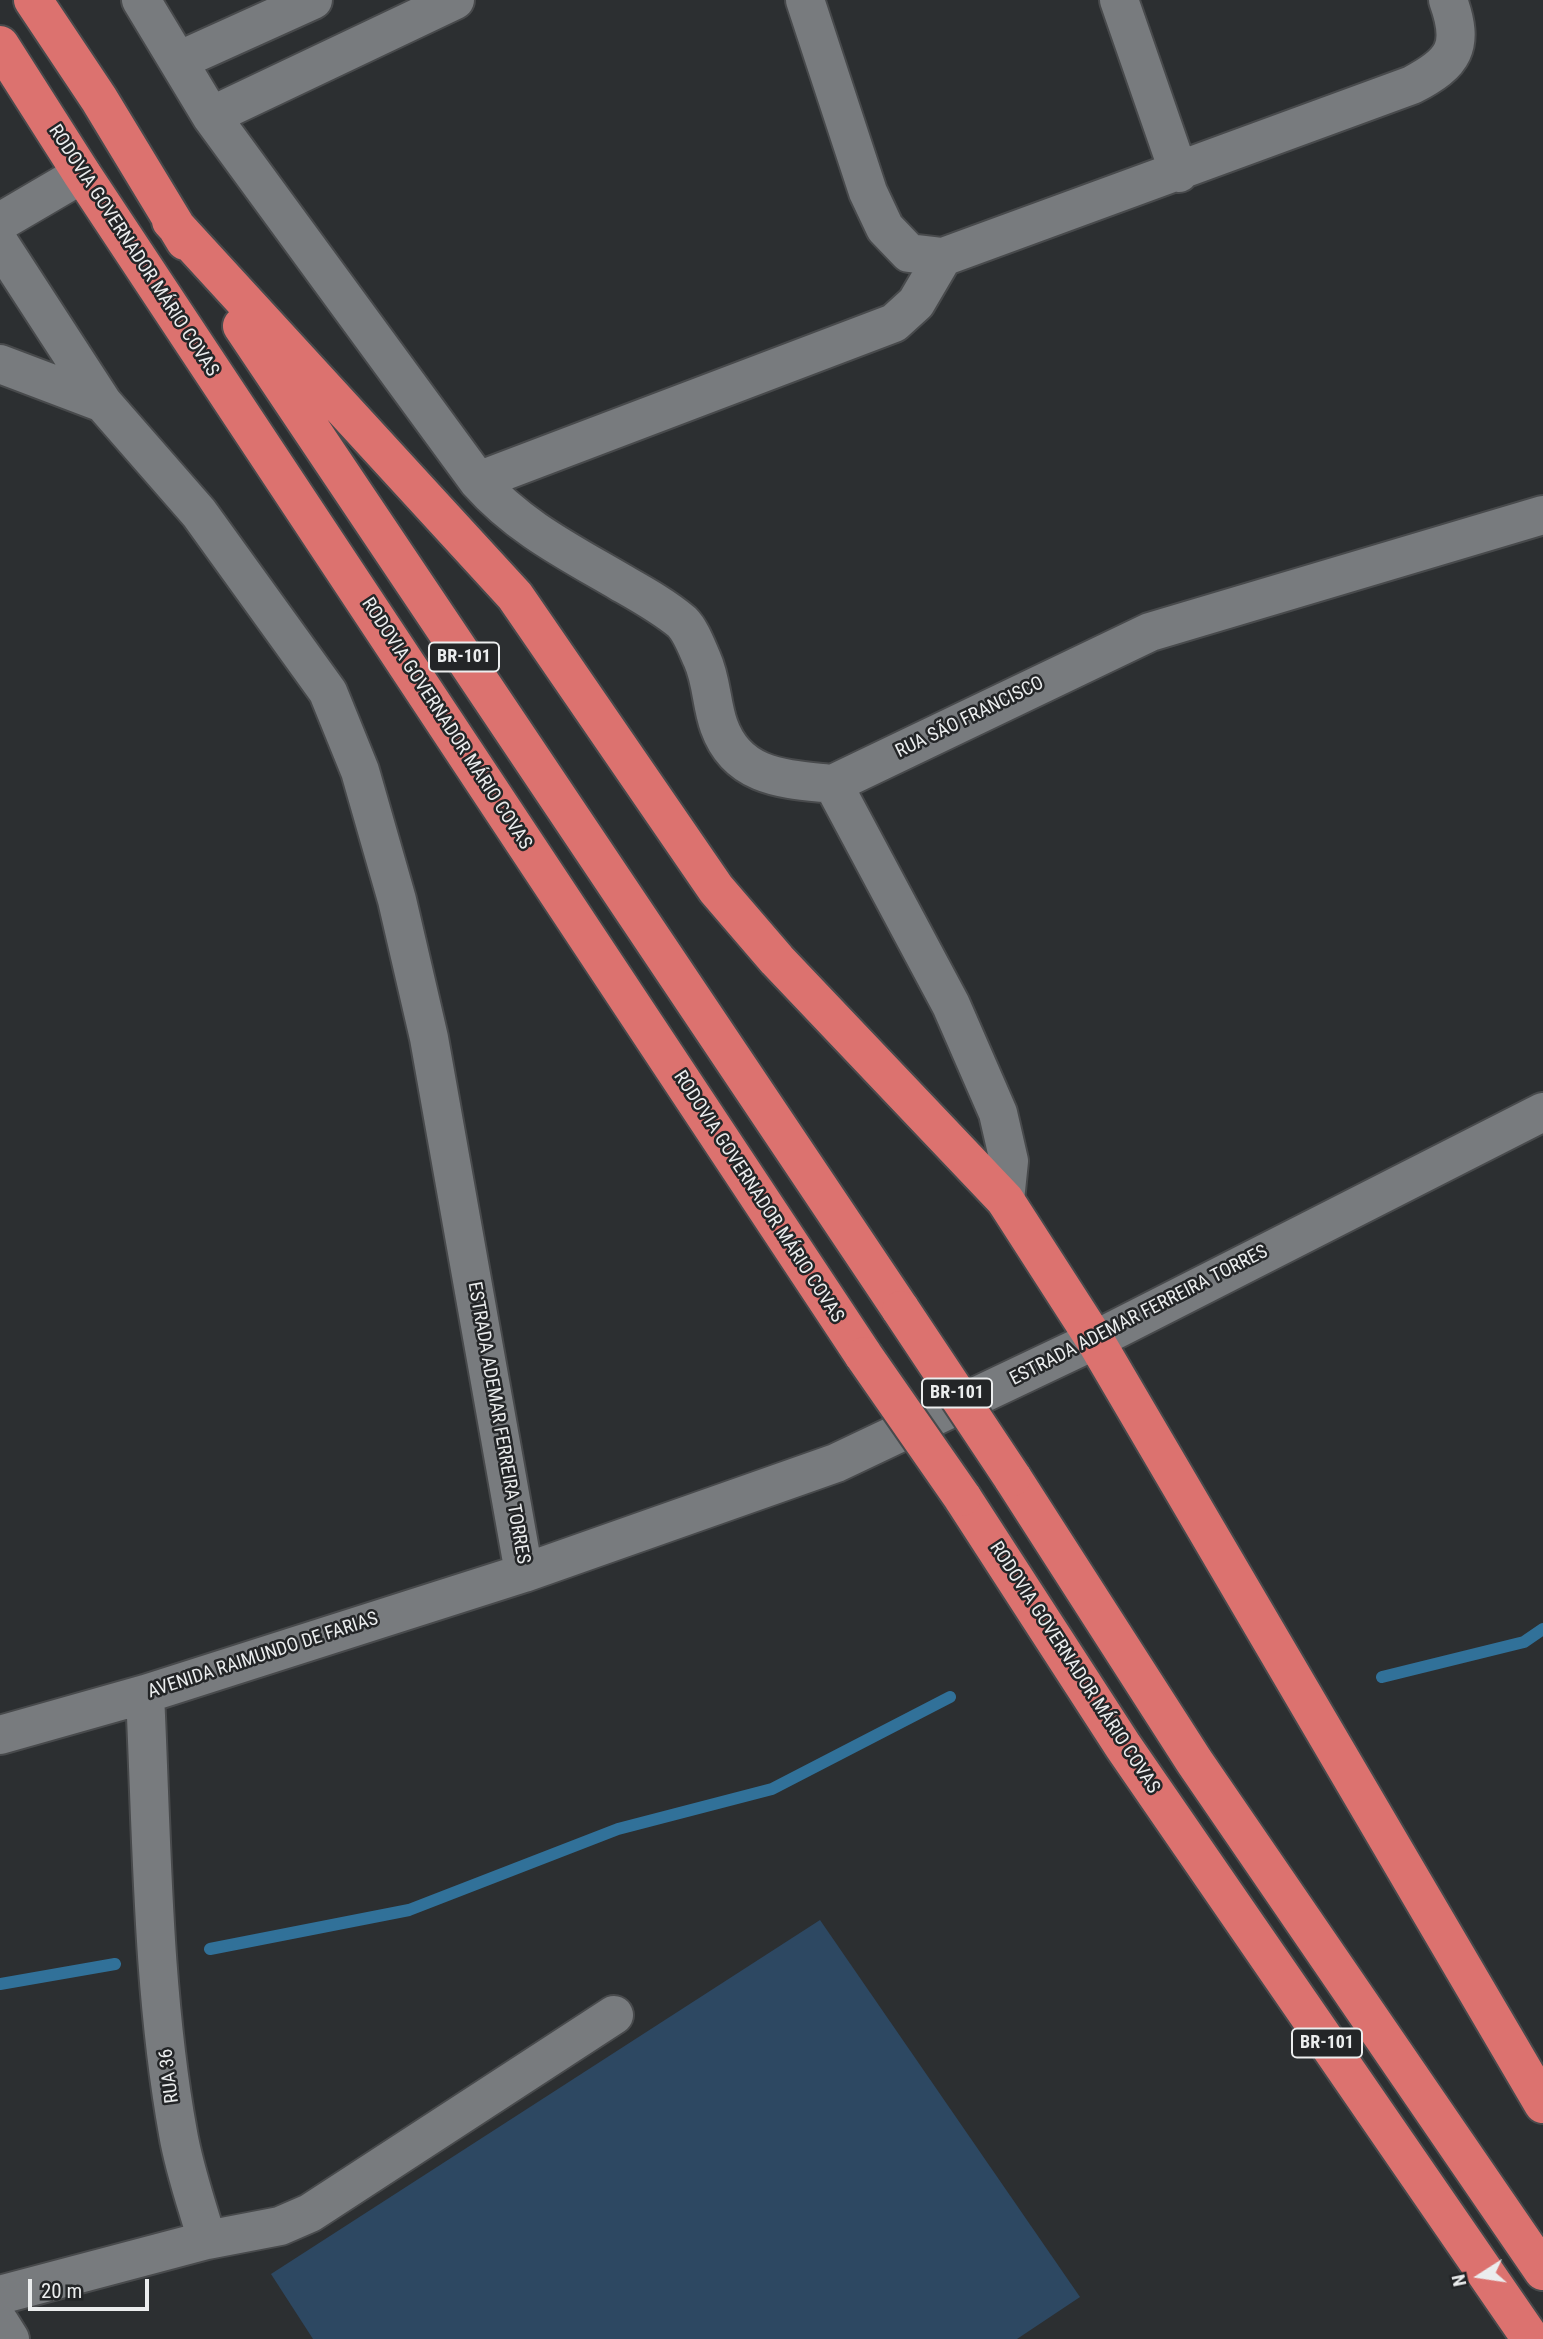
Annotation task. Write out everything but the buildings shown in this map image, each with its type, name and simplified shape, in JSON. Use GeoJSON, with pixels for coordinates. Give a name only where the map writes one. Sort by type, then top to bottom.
{"type":"FeatureCollection","features":[{"type":"Feature","properties":{"kind":"highway","name":"BR-101"},"geometry":{"type":"LineString","coordinates":[[33,0],[99,99],[172,221],[1012,1477],[1195,1761],[1543,2271]]}},
{"type":"Feature","properties":{"kind":"highway","name":"RODOVIA GOVERNADOR MÁRIO COVAS"},"geometry":{"type":"LineString","coordinates":[[0,45],[82,174],[1124,1746],[1531,2339]]}},
{"type":"Feature","properties":{"kind":"highway"},"geometry":{"type":"LineString","coordinates":[[172,221],[515,596],[716,889],[777,960],[1005,1200],[1095,1340],[1543,2104]]}},
{"type":"Feature","properties":{"kind":"street"},"geometry":{"type":"LineString","coordinates":[[141,0],[211,116],[478,481],[504,510],[534,532],[661,606],[684,625],[710,677],[719,725],[731,749],[750,766],[772,777],[833,784],[951,1005],[999,1113],[1009,1161],[1005,1200]]}},
{"type":"Feature","properties":{"kind":"street"},"geometry":{"type":"LineString","coordinates":[[178,61],[313,0]]}},
{"type":"Feature","properties":{"kind":"street"},"geometry":{"type":"LineString","coordinates":[[211,116],[456,0]]}},
{"type":"Feature","properties":{"kind":"street"},"geometry":{"type":"LineString","coordinates":[[805,0],[868,192],[885,228],[909,253],[943,257],[1179,173],[1412,85],[1440,70],[1455,46],[1455,19],[1448,0]]}},
{"type":"Feature","properties":{"kind":"street"},"geometry":{"type":"LineString","coordinates":[[1119,0],[1179,173]]}},
{"type":"Feature","properties":{"kind":"street"},"geometry":{"type":"LineString","coordinates":[[0,222],[82,174]]}},
{"type":"Feature","properties":{"kind":"street"},"geometry":{"type":"LineString","coordinates":[[0,244],[103,403]]}},
{"type":"Feature","properties":{"kind":"street"},"geometry":{"type":"LineString","coordinates":[[478,481],[894,323],[916,303],[943,257]]}},
{"type":"Feature","properties":{"kind":"street","name":"ESTRADA ADEMAR FERREIRA TORRES"},"geometry":{"type":"LineString","coordinates":[[0,364],[103,403],[199,513],[328,692],[360,771],[397,901],[429,1038],[524,1573],[836,1463],[1095,1340],[1543,1112]]}},
{"type":"Feature","properties":{"kind":"street","name":"RUA SÃO FRANCISCO"},"geometry":{"type":"LineString","coordinates":[[833,784],[1150,632],[1543,515]]}},
{"type":"Feature","properties":{"kind":"street","name":"AVENIDA RAIMUNDO DE FARIAS"},"geometry":{"type":"LineString","coordinates":[[0,1735],[145,1694],[524,1573]]}},
{"type":"Feature","properties":{"kind":"street","name":"RUA 36"},"geometry":{"type":"LineString","coordinates":[[145,1694],[158,1962],[170,2089],[178,2137],[207,2240]]}},
{"type":"Feature","properties":{"kind":"street"},"geometry":{"type":"LineString","coordinates":[[0,2295],[207,2240],[280,2226],[310,2213],[614,2015]]}},
{"type":"Feature","properties":{"kind":"street"},"geometry":{"type":"LineString","coordinates":[[0,2323],[10,2339]]}},
{"type":"Feature","properties":{"kind":"shaded area"},"geometry":{"type":"Polygon","coordinates":[[[820,1920],[1080,2297],[1017,2339],[313,2339],[271,2274],[820,1920]]]}},
{"type":"Feature","properties":{"kind":"waterway"},"geometry":{"type":"LineString","coordinates":[[1382,1677],[1524,1642],[1543,1629]]}},
{"type":"Feature","properties":{"kind":"waterway"},"geometry":{"type":"LineString","coordinates":[[210,1949],[409,1910],[618,1829],[772,1789],[950,1697]]}},
{"type":"Feature","properties":{"kind":"waterway"},"geometry":{"type":"LineString","coordinates":[[0,1984],[115,1964]]}}]}
